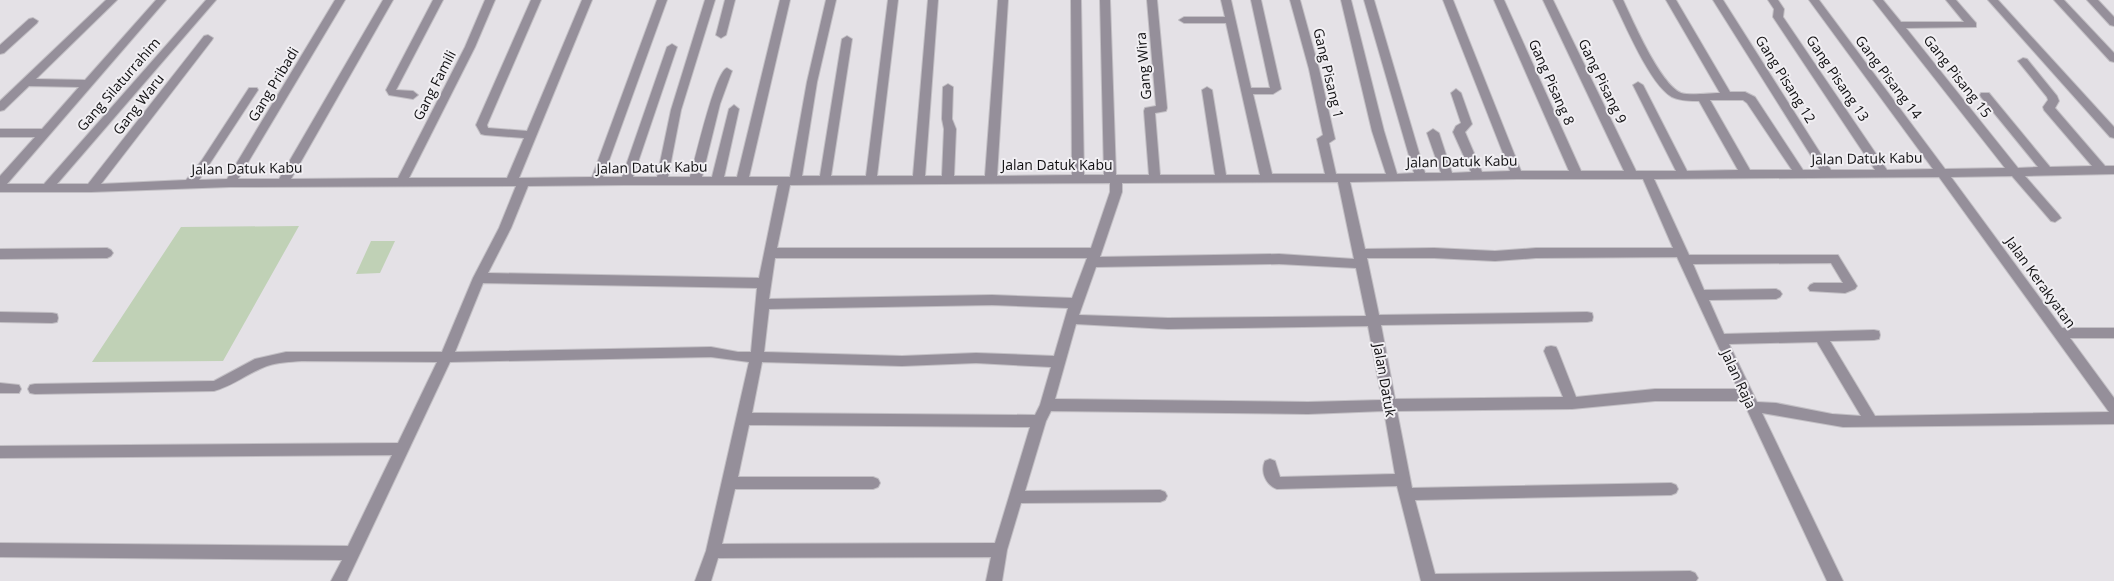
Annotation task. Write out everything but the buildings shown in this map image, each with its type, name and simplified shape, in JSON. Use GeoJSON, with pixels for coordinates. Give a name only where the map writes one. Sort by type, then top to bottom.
{"type":"FeatureCollection","features":[{"type":"Feature","properties":{"kind":"street"},"geometry":{"type":"LineString","coordinates":[[0,107],[112,0]]}},
{"type":"Feature","properties":{"kind":"street"},"geometry":{"type":"LineString","coordinates":[[0,184],[161,0]]}},
{"type":"Feature","properties":{"kind":"street","name":"Gang Silaturrahim"},"geometry":{"type":"LineString","coordinates":[[48,187],[211,0]]}},
{"type":"Feature","properties":{"kind":"street","name":"Gang Pribadi"},"geometry":{"type":"LineString","coordinates":[[230,182],[340,0]]}},
{"type":"Feature","properties":{"kind":"street"},"geometry":{"type":"LineString","coordinates":[[283,182],[388,0]]}},
{"type":"Feature","properties":{"kind":"street"},"geometry":{"type":"LineString","coordinates":[[413,95],[393,94],[391,90],[438,0]]}},
{"type":"Feature","properties":{"kind":"street","name":"Gang Famili"},"geometry":{"type":"LineString","coordinates":[[402,181],[470,47],[490,0]]}},
{"type":"Feature","properties":{"kind":"street"},"geometry":{"type":"LineString","coordinates":[[531,135],[485,131],[481,125],[536,0]]}},
{"type":"Feature","properties":{"kind":"street"},"geometry":{"type":"LineString","coordinates":[[339,581],[446,357],[479,278],[505,228],[531,135],[587,0]]}},
{"type":"Feature","properties":{"kind":"street"},"geometry":{"type":"LineString","coordinates":[[596,182],[662,0]]}},
{"type":"Feature","properties":{"kind":"street"},"geometry":{"type":"LineString","coordinates":[[661,182],[669,151],[676,110],[710,0]]}},
{"type":"Feature","properties":{"kind":"street"},"geometry":{"type":"LineString","coordinates":[[721,35],[730,0]]}},
{"type":"Feature","properties":{"kind":"street"},"geometry":{"type":"LineString","coordinates":[[742,180],[785,0]]}},
{"type":"Feature","properties":{"kind":"street"},"geometry":{"type":"LineString","coordinates":[[704,581],[713,551],[744,419],[756,356],[764,283],[831,0]]}},
{"type":"Feature","properties":{"kind":"street"},"geometry":{"type":"LineString","coordinates":[[871,180],[893,0]]}},
{"type":"Feature","properties":{"kind":"street"},"geometry":{"type":"LineString","coordinates":[[919,178],[933,0]]}},
{"type":"Feature","properties":{"kind":"street"},"geometry":{"type":"LineString","coordinates":[[991,179],[1003,0]]}},
{"type":"Feature","properties":{"kind":"street"},"geometry":{"type":"LineString","coordinates":[[1076,0],[1078,179]]}},
{"type":"Feature","properties":{"kind":"street"},"geometry":{"type":"LineString","coordinates":[[994,581],[1000,550],[1039,421],[1047,405],[1076,303],[1094,258],[1115,182],[1105,0]]}},
{"type":"Feature","properties":{"kind":"street","name":"Gang Wira"},"geometry":{"type":"LineString","coordinates":[[1152,0],[1162,108],[1149,111],[1155,179]]}},
{"type":"Feature","properties":{"kind":"street"},"geometry":{"type":"LineString","coordinates":[[1226,0],[1268,179]]}},
{"type":"Feature","properties":{"kind":"street"},"geometry":{"type":"LineString","coordinates":[[1247,91],[1273,91],[1276,89],[1256,0]]}},
{"type":"Feature","properties":{"kind":"street","name":"Gang Pisang 1"},"geometry":{"type":"LineString","coordinates":[[1295,0],[1314,69],[1328,139],[1323,140],[1337,178]]}},
{"type":"Feature","properties":{"kind":"street"},"geometry":{"type":"LineString","coordinates":[[1346,0],[1378,131],[1393,178]]}},
{"type":"Feature","properties":{"kind":"street"},"geometry":{"type":"LineString","coordinates":[[1369,0],[1420,178]]}},
{"type":"Feature","properties":{"kind":"street"},"geometry":{"type":"LineString","coordinates":[[1448,0],[1517,175]]}},
{"type":"Feature","properties":{"kind":"street","name":"Gang Pisang 8"},"geometry":{"type":"LineString","coordinates":[[1499,0],[1578,175]]}},
{"type":"Feature","properties":{"kind":"street","name":"Gang Pisang 9"},"geometry":{"type":"LineString","coordinates":[[1548,0],[1632,175]]}},
{"type":"Feature","properties":{"kind":"street"},"geometry":{"type":"LineString","coordinates":[[1618,0],[1652,66],[1667,89],[1673,94],[1682,96],[1748,97],[1800,174]]}},
{"type":"Feature","properties":{"kind":"street"},"geometry":{"type":"LineString","coordinates":[[1672,0],[1727,96]]}},
{"type":"Feature","properties":{"kind":"street","name":"Gang Pisang 12"},"geometry":{"type":"LineString","coordinates":[[1718,0],[1828,174]]}},
{"type":"Feature","properties":{"kind":"street","name":"Gang Pisang 13"},"geometry":{"type":"LineString","coordinates":[[1773,0],[1779,9],[1778,17],[1884,174]]}},
{"type":"Feature","properties":{"kind":"street","name":"Gang Pisang 14"},"geometry":{"type":"LineString","coordinates":[[1814,0],[1941,172]]}},
{"type":"Feature","properties":{"kind":"street","name":"Gang Pisang 15"},"geometry":{"type":"LineString","coordinates":[[1878,0],[2014,171],[2055,218]]}},
{"type":"Feature","properties":{"kind":"street"},"geometry":{"type":"LineString","coordinates":[[1898,25],[1972,25],[1951,0]]}},
{"type":"Feature","properties":{"kind":"street"},"geometry":{"type":"LineString","coordinates":[[1993,0],[2114,134]]}},
{"type":"Feature","properties":{"kind":"street"},"geometry":{"type":"LineString","coordinates":[[2059,0],[2114,59]]}},
{"type":"Feature","properties":{"kind":"street"},"geometry":{"type":"LineString","coordinates":[[2092,0],[2114,23]]}},
{"type":"Feature","properties":{"kind":"street"},"geometry":{"type":"LineString","coordinates":[[1184,20],[1231,20]]}},
{"type":"Feature","properties":{"kind":"street"},"geometry":{"type":"LineString","coordinates":[[0,51],[33,21]]}},
{"type":"Feature","properties":{"kind":"street","name":"Gang Waru"},"geometry":{"type":"LineString","coordinates":[[91,188],[208,38]]}},
{"type":"Feature","properties":{"kind":"street"},"geometry":{"type":"LineString","coordinates":[[825,181],[836,100],[847,39]]}},
{"type":"Feature","properties":{"kind":"street"},"geometry":{"type":"LineString","coordinates":[[626,182],[672,47]]}},
{"type":"Feature","properties":{"kind":"street"},"geometry":{"type":"LineString","coordinates":[[2023,61],[2052,96],[2054,101],[2048,107],[2051,111],[2108,170]]}},
{"type":"Feature","properties":{"kind":"street"},"geometry":{"type":"LineString","coordinates":[[695,181],[715,104],[727,71]]}},
{"type":"Feature","properties":{"kind":"street"},"geometry":{"type":"LineString","coordinates":[[26,82],[87,84]]}},
{"type":"Feature","properties":{"kind":"street"},"geometry":{"type":"LineString","coordinates":[[1638,85],[1684,175]]}},
{"type":"Feature","properties":{"kind":"street"},"geometry":{"type":"LineString","coordinates":[[948,87],[947,119],[950,129],[950,145],[948,178]]}},
{"type":"Feature","properties":{"kind":"street"},"geometry":{"type":"LineString","coordinates":[[190,184],[206,164],[253,90]]}},
{"type":"Feature","properties":{"kind":"street"},"geometry":{"type":"LineString","coordinates":[[1207,90],[1221,179]]}},
{"type":"Feature","properties":{"kind":"street"},"geometry":{"type":"LineString","coordinates":[[1456,93],[1467,124],[1459,132],[1478,176]]}},
{"type":"Feature","properties":{"kind":"street"},"geometry":{"type":"LineString","coordinates":[[1985,95],[2047,171]]}},
{"type":"Feature","properties":{"kind":"street"},"geometry":{"type":"LineString","coordinates":[[1702,96],[1746,174]]}},
{"type":"Feature","properties":{"kind":"street"},"geometry":{"type":"LineString","coordinates":[[718,181],[734,109]]}},
{"type":"Feature","properties":{"kind":"street"},"geometry":{"type":"LineString","coordinates":[[0,133],[44,133]]}},
{"type":"Feature","properties":{"kind":"street"},"geometry":{"type":"LineString","coordinates":[[1433,133],[1448,177]]}},
{"type":"Feature","properties":{"kind":"street","name":"Jalan Datuk Kabu"},"geometry":{"type":"LineString","coordinates":[[0,188],[91,188],[230,182],[661,182],[742,180],[786,185],[825,181],[919,178],[1078,179],[1115,182],[1155,179],[1420,178],[1517,175],[1884,174],[2108,170]]}},
{"type":"Feature","properties":{"kind":"street","name":"Jalan Kerakyatan"},"geometry":{"type":"LineString","coordinates":[[1941,172],[2114,410]]}},
{"type":"Feature","properties":{"kind":"street","name":"Jalan Raja"},"geometry":{"type":"LineString","coordinates":[[1647,175],[1746,395],[1835,581]]}},
{"type":"Feature","properties":{"kind":"street","name":"Jalan Datuk"},"geometry":{"type":"LineString","coordinates":[[1337,178],[1361,259],[1405,487],[1429,581]]}},
{"type":"Feature","properties":{"kind":"street"},"geometry":{"type":"LineString","coordinates":[[0,254],[107,253]]}},
{"type":"Feature","properties":{"kind":"street"},"geometry":{"type":"LineString","coordinates":[[771,253],[1239,262],[1279,259],[1361,259],[1434,253],[1496,256],[1536,253],[1834,258],[1851,286],[1845,288],[1814,288]]}},
{"type":"Feature","properties":{"kind":"street"},"geometry":{"type":"LineString","coordinates":[[479,278],[764,283]]}},
{"type":"Feature","properties":{"kind":"street"},"geometry":{"type":"LineString","coordinates":[[1700,294],[1776,294]]}},
{"type":"Feature","properties":{"kind":"street"},"geometry":{"type":"LineString","coordinates":[[763,304],[992,300],[1076,303]]}},
{"type":"Feature","properties":{"kind":"street"},"geometry":{"type":"LineString","coordinates":[[0,317],[52,318]]}},
{"type":"Feature","properties":{"kind":"street"},"geometry":{"type":"LineString","coordinates":[[1072,319],[1157,323],[1587,317]]}},
{"type":"Feature","properties":{"kind":"street"},"geometry":{"type":"LineString","coordinates":[[2059,333],[2114,333]]}},
{"type":"Feature","properties":{"kind":"street"},"geometry":{"type":"LineString","coordinates":[[1721,339],[1874,335]]}},
{"type":"Feature","properties":{"kind":"street"},"geometry":{"type":"LineString","coordinates":[[1821,337],[1871,421]]}},
{"type":"Feature","properties":{"kind":"street"},"geometry":{"type":"LineString","coordinates":[[1552,351],[1572,403]]}},
{"type":"Feature","properties":{"kind":"street"},"geometry":{"type":"LineString","coordinates":[[34,389],[214,386],[232,380],[260,363],[285,357],[446,357],[711,352],[738,358],[756,356],[902,361],[976,358],[1060,362]]}},
{"type":"Feature","properties":{"kind":"street"},"geometry":{"type":"LineString","coordinates":[[1047,405],[1308,408],[1572,403],[1655,395],[1746,395]]}},
{"type":"Feature","properties":{"kind":"street"},"geometry":{"type":"LineString","coordinates":[[1753,408],[1776,408],[1825,420],[1899,422],[2114,418]]}},
{"type":"Feature","properties":{"kind":"street"},"geometry":{"type":"LineString","coordinates":[[744,419],[1039,421]]}},
{"type":"Feature","properties":{"kind":"street"},"geometry":{"type":"LineString","coordinates":[[0,452],[402,449]]}},
{"type":"Feature","properties":{"kind":"street"},"geometry":{"type":"LineString","coordinates":[[1270,465],[1272,479],[1277,482],[1405,487],[1672,489]]}},
{"type":"Feature","properties":{"kind":"street"},"geometry":{"type":"LineString","coordinates":[[729,483],[873,483]]}},
{"type":"Feature","properties":{"kind":"street"},"geometry":{"type":"LineString","coordinates":[[1017,497],[1160,496]]}},
{"type":"Feature","properties":{"kind":"street"},"geometry":{"type":"LineString","coordinates":[[0,550],[352,553]]}},
{"type":"Feature","properties":{"kind":"street"},"geometry":{"type":"LineString","coordinates":[[713,551],[1000,550]]}},
{"type":"Feature","properties":{"kind":"street"},"geometry":{"type":"LineString","coordinates":[[1429,581],[1690,578]]}},
{"type":"Feature","properties":{"kind":"green space"},"geometry":{"type":"Polygon","coordinates":[[[299,226],[223,361],[92,362],[181,227],[299,226]]]}},
{"type":"Feature","properties":{"kind":"green space"},"geometry":{"type":"Polygon","coordinates":[[[371,241],[395,241],[380,273],[356,274],[371,241]]]}}]}
